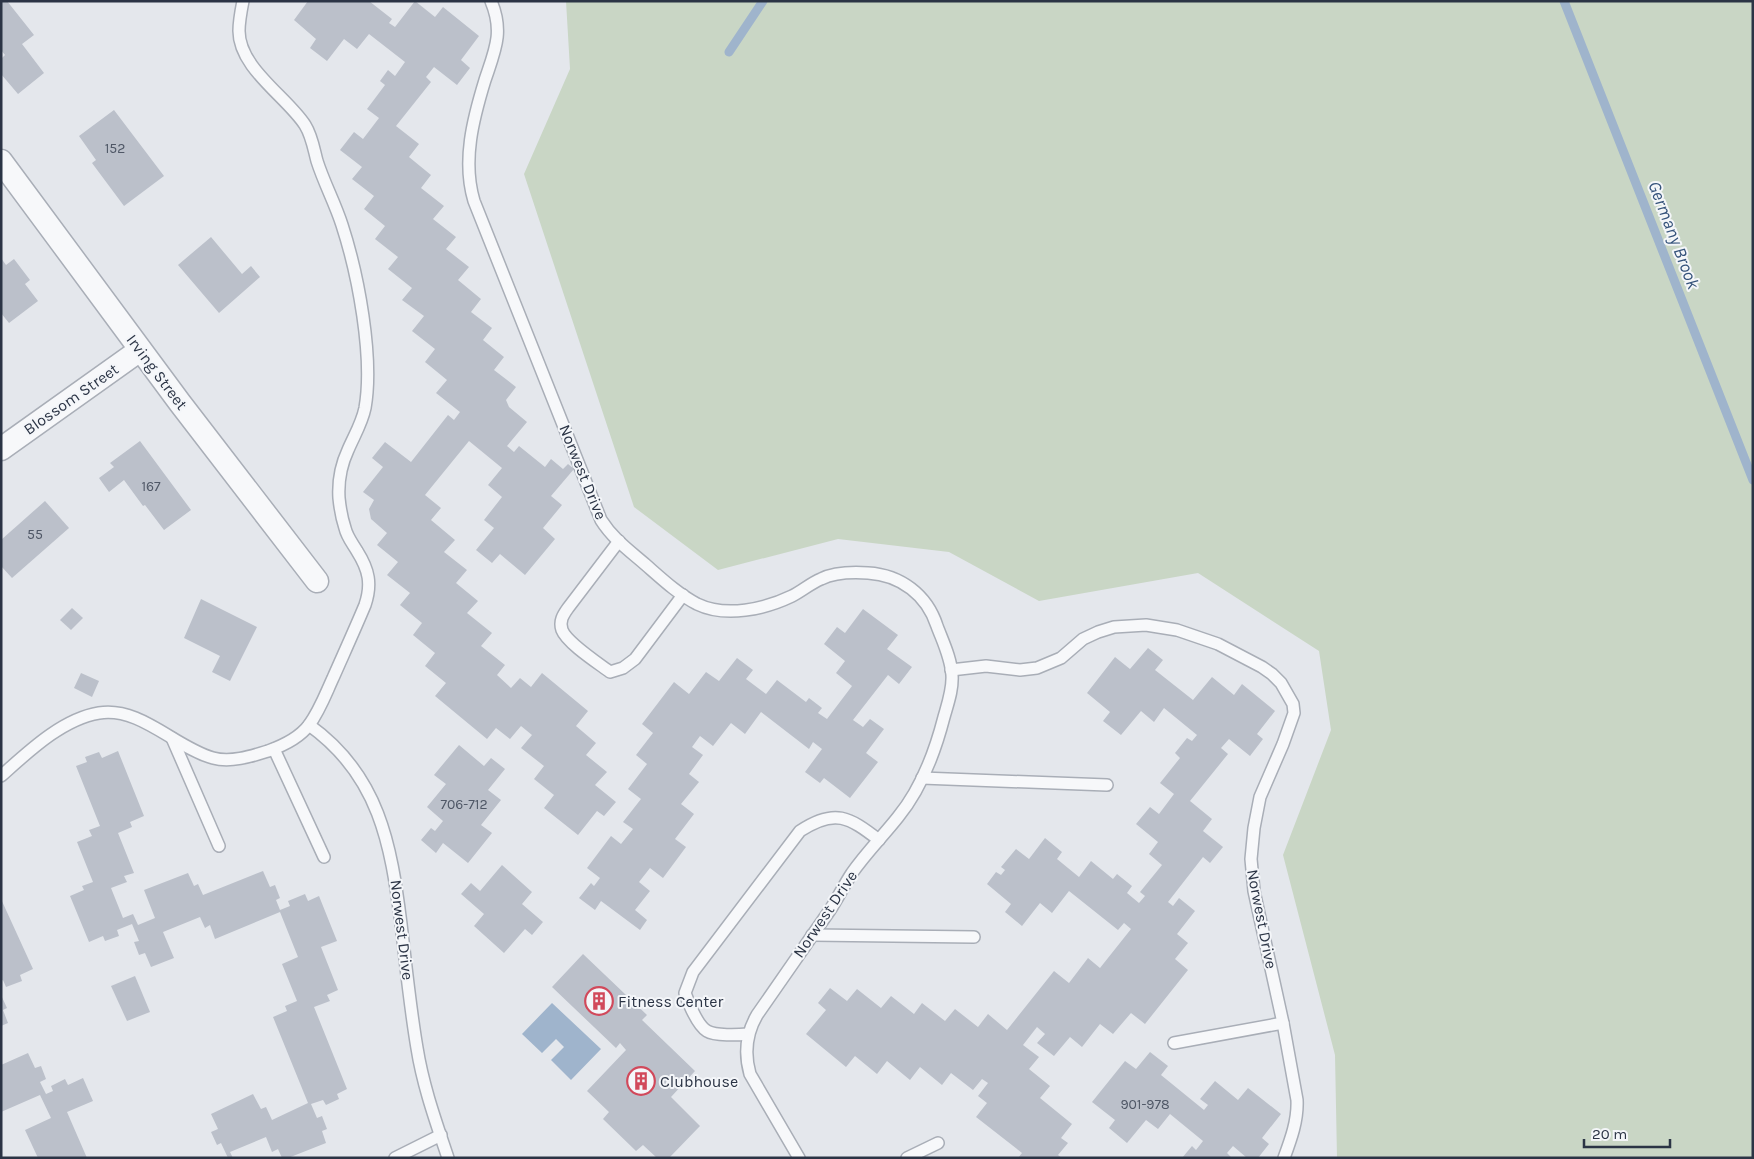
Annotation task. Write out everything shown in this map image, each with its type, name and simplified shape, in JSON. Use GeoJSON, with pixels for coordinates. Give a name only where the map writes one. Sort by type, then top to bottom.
{"type":"FeatureCollection","features":[{"type":"Feature","properties":{"kind":"street","name":"Irving Street"},"geometry":{"type":"LineString","coordinates":[[1,161],[140,350],[317,581]]}},
{"type":"Feature","properties":{"kind":"street","name":"Blossom Street"},"geometry":{"type":"LineString","coordinates":[[1,449],[140,350]]}},
{"type":"Feature","properties":{"kind":"lane"},"geometry":{"type":"LineString","coordinates":[[1,776],[28,752],[61,728],[99,713],[118,713],[136,719],[214,759],[228,760],[274,749],[296,737],[309,725],[319,709],[365,605],[369,591],[369,578],[345,528],[339,497],[342,467],[365,410],[367,393],[366,351],[360,301],[342,225],[307,127],[260,75],[248,60],[241,45],[239,32],[243,1]]}},
{"type":"Feature","properties":{"kind":"lane","name":"Norwest Drive"},"geometry":{"type":"LineString","coordinates":[[491,1],[497,24],[498,42],[472,132],[468,153],[469,186],[601,520],[618,541],[683,594],[697,604],[707,608],[737,611],[755,608],[793,596],[822,578],[838,574],[870,573],[886,576],[901,582],[915,590],[927,604],[934,618],[951,670],[950,694],[939,736],[922,778],[912,796],[900,816],[878,840],[850,876],[831,908],[757,1015],[748,1034],[746,1050],[750,1074],[799,1158]]}},
{"type":"Feature","properties":{"kind":"lane"},"geometry":{"type":"LineString","coordinates":[[618,541],[561,619],[562,631],[571,642],[610,672],[623,668],[635,658],[683,594]]}},
{"type":"Feature","properties":{"kind":"lane","name":"Norwest Drive"},"geometry":{"type":"LineString","coordinates":[[951,670],[986,666],[1020,670],[1038,668],[1061,658],[1083,639],[1098,632],[1114,627],[1146,625],[1177,630],[1218,644],[1262,667],[1281,683],[1293,704],[1294,713],[1286,737],[1260,797],[1251,859],[1254,891],[1283,1023],[1297,1109],[1293,1132],[1284,1158]]}},
{"type":"Feature","properties":{"kind":"lane","name":"Norwest Drive"},"geometry":{"type":"LineString","coordinates":[[309,725],[338,749],[365,786],[389,843],[396,882],[417,1048],[425,1085],[448,1158]]}},
{"type":"Feature","properties":{"kind":"lane"},"geometry":{"type":"LineString","coordinates":[[172,738],[219,846]]}},
{"type":"Feature","properties":{"kind":"lane"},"geometry":{"type":"LineString","coordinates":[[274,749],[324,857]]}},
{"type":"Feature","properties":{"kind":"lane"},"geometry":{"type":"LineString","coordinates":[[922,778],[1107,785]]}},
{"type":"Feature","properties":{"kind":"lane"},"geometry":{"type":"LineString","coordinates":[[748,1034],[727,1035],[707,1031],[693,1014],[685,993],[693,972],[800,831],[823,819],[839,818],[855,822],[878,840]]}},
{"type":"Feature","properties":{"kind":"lane"},"geometry":{"type":"LineString","coordinates":[[812,935],[974,937]]}},
{"type":"Feature","properties":{"kind":"lane"},"geometry":{"type":"LineString","coordinates":[[1174,1043],[1283,1023]]}},
{"type":"Feature","properties":{"kind":"lane"},"geometry":{"type":"LineString","coordinates":[[394,1158],[441,1135]]}},
{"type":"Feature","properties":{"kind":"lane"},"geometry":{"type":"LineString","coordinates":[[907,1158],[938,1143]]}},
{"type":"Feature","properties":{"kind":"green space"},"geometry":{"type":"Polygon","coordinates":[[[566,1],[1753,1],[1753,1158],[1337,1158],[1335,1055],[1283,855],[1331,730],[1319,651],[1198,573],[1039,601],[949,552],[838,539],[718,570],[634,507],[524,174],[570,69],[566,1]]]}},
{"type":"Feature","properties":{"kind":"water"},"geometry":{"type":"Polygon","coordinates":[[[552,1003],[601,1049],[571,1080],[551,1060],[564,1047],[556,1039],[542,1053],[522,1034],[552,1003]]]}},
{"type":"Feature","properties":{"kind":"building"},"geometry":{"type":"Polygon","coordinates":[[[1,1],[7,1],[34,35],[22,44],[44,73],[18,94],[1,74],[1,59],[5,55],[1,50],[1,1]]]}},
{"type":"Feature","properties":{"kind":"building"},"geometry":{"type":"Polygon","coordinates":[[[308,1],[369,1],[392,19],[389,23],[395,27],[415,1],[435,17],[443,7],[479,36],[461,60],[470,68],[457,85],[434,67],[426,77],[431,82],[396,126],[419,144],[409,157],[431,175],[421,188],[444,206],[433,219],[456,237],[446,249],[469,267],[458,280],[481,299],[471,312],[492,328],[483,340],[504,357],[494,370],[516,387],[506,400],[509,407],[527,422],[507,446],[514,452],[519,446],[545,467],[551,459],[563,469],[568,464],[574,469],[551,496],[562,505],[543,528],[555,539],[525,575],[500,554],[492,563],[476,550],[494,528],[484,520],[502,497],[488,485],[502,468],[469,441],[425,495],[441,508],[431,520],[455,540],[444,552],[467,570],[456,583],[478,601],[467,613],[492,633],[481,646],[505,665],[497,675],[511,688],[520,678],[531,687],[542,673],[588,711],[576,726],[596,743],[586,755],[607,772],[595,785],[616,802],[604,816],[597,811],[578,835],[544,808],[554,795],[534,779],[544,766],[521,748],[532,735],[521,726],[510,739],[496,728],[487,739],[435,696],[446,683],[425,666],[435,653],[413,635],[422,623],[400,605],[410,593],[387,575],[398,562],[377,545],[387,533],[371,519],[369,509],[374,500],[363,492],[383,467],[372,458],[385,442],[411,462],[448,415],[454,420],[460,412],[436,393],[447,380],[425,362],[435,349],[412,331],[424,316],[402,300],[412,288],[388,269],[398,257],[375,239],[385,226],[364,209],[374,196],[352,179],[362,167],[340,150],[354,132],[363,139],[379,118],[367,109],[385,85],[380,81],[388,70],[395,76],[405,62],[369,34],[357,49],[344,39],[327,61],[310,48],[316,39],[294,20],[308,1]]]}},
{"type":"Feature","properties":{"kind":"building"},"geometry":{"type":"Polygon","coordinates":[[[114,110],[164,176],[124,206],[92,163],[96,160],[79,136],[114,110]]]}},
{"type":"Feature","properties":{"kind":"building"},"geometry":{"type":"Polygon","coordinates":[[[211,237],[242,274],[251,266],[260,277],[219,313],[178,265],[211,237]]]}},
{"type":"Feature","properties":{"kind":"building"},"geometry":{"type":"Polygon","coordinates":[[[1,258],[6,265],[14,259],[30,280],[25,284],[38,301],[9,323],[1,313],[1,258]]]}},
{"type":"Feature","properties":{"kind":"building"},"geometry":{"type":"Polygon","coordinates":[[[140,441],[191,510],[164,530],[124,480],[109,492],[99,478],[114,467],[110,463],[140,441]]]}},
{"type":"Feature","properties":{"kind":"building"},"geometry":{"type":"Polygon","coordinates":[[[45,501],[69,528],[12,578],[1,566],[1,540],[45,501]]]}},
{"type":"Feature","properties":{"kind":"building"},"geometry":{"type":"Polygon","coordinates":[[[201,599],[257,627],[230,681],[212,672],[220,656],[184,638],[201,599]]]}},
{"type":"Feature","properties":{"kind":"building"},"geometry":{"type":"Polygon","coordinates":[[[72,608],[83,618],[71,630],[60,620],[72,608]]]}},
{"type":"Feature","properties":{"kind":"building"},"geometry":{"type":"Polygon","coordinates":[[[863,609],[898,635],[887,649],[912,667],[899,684],[888,675],[853,720],[863,727],[870,719],[884,729],[866,753],[878,762],[850,798],[824,778],[820,783],[805,772],[822,749],[813,742],[809,749],[761,712],[745,734],[731,723],[713,746],[700,736],[692,747],[703,755],[689,774],[699,782],[681,804],[694,814],[675,839],[686,847],[663,878],[650,868],[639,882],[650,891],[635,910],[647,920],[640,930],[601,901],[595,910],[579,898],[591,883],[594,886],[600,878],[587,868],[611,836],[621,844],[633,829],[623,822],[641,799],[628,789],[647,764],[636,755],[653,733],[642,724],[674,682],[689,694],[706,672],[719,681],[737,658],[753,670],[746,679],[766,694],[777,680],[806,702],[809,698],[822,708],[818,713],[827,719],[852,686],[836,673],[845,661],[824,644],[837,627],[845,633],[863,609]]]}},
{"type":"Feature","properties":{"kind":"building"},"geometry":{"type":"Polygon","coordinates":[[[1148,648],[1163,660],[1155,670],[1193,700],[1212,677],[1234,695],[1242,684],[1275,711],[1257,734],[1263,739],[1250,756],[1229,739],[1221,748],[1228,754],[1190,801],[1212,819],[1203,831],[1223,847],[1210,863],[1203,857],[1168,902],[1173,906],[1179,898],[1195,911],[1177,934],[1188,943],[1175,959],[1188,970],[1145,1024],[1131,1013],[1113,1034],[1100,1024],[1082,1047],[1070,1037],[1054,1056],[1037,1043],[1045,1034],[1037,1027],[1023,1045],[1039,1057],[1029,1069],[1050,1086],[1040,1098],[1072,1124],[1061,1138],[1068,1143],[1058,1155],[1062,1158],[1018,1158],[1022,1153],[976,1117],[987,1103],[978,1096],[988,1083],[982,1079],[973,1090],[951,1073],[942,1085],[920,1067],[910,1080],[887,1061],[877,1074],[855,1056],[846,1067],[806,1034],[826,1010],[818,1003],[830,988],[847,1001],[857,989],[881,1008],[891,996],[914,1014],[922,1003],[945,1021],[955,1009],[978,1027],[988,1014],[1007,1030],[1054,971],[1069,983],[1088,958],[1100,968],[1131,929],[1124,923],[1118,930],[1069,891],[1052,913],[1040,903],[1022,926],[1005,912],[1011,904],[987,884],[996,872],[1001,875],[1005,870],[1001,867],[1016,849],[1029,859],[1045,838],[1062,852],[1057,859],[1079,877],[1091,861],[1113,879],[1117,874],[1132,886],[1127,893],[1139,903],[1145,896],[1140,892],[1162,865],[1149,854],[1158,842],[1136,824],[1150,807],[1159,814],[1174,794],[1160,783],[1180,758],[1175,753],[1187,738],[1192,741],[1197,735],[1164,708],[1154,722],[1141,711],[1121,735],[1103,721],[1110,712],[1087,693],[1115,657],[1130,669],[1148,648]]]}},
{"type":"Feature","properties":{"kind":"building"},"geometry":{"type":"Polygon","coordinates":[[[81,673],[99,681],[92,697],[74,688],[81,673]]]}},
{"type":"Feature","properties":{"kind":"building"},"geometry":{"type":"Polygon","coordinates":[[[459,745],[484,766],[491,758],[505,769],[488,790],[501,800],[481,825],[492,833],[468,863],[443,843],[436,853],[421,840],[431,828],[435,831],[443,821],[427,807],[446,784],[434,775],[459,745]]]}},
{"type":"Feature","properties":{"kind":"building"},"geometry":{"type":"Polygon","coordinates":[[[118,751],[144,816],[130,822],[132,827],[118,833],[134,873],[124,876],[127,882],[111,888],[123,918],[133,914],[138,925],[155,918],[144,890],[188,873],[194,886],[198,884],[203,895],[263,871],[270,887],[275,885],[280,898],[276,900],[280,910],[290,906],[288,901],[305,894],[308,901],[319,896],[337,941],[321,947],[338,990],[327,995],[330,1001],[314,1007],[347,1089],[337,1094],[339,1099],[326,1105],[323,1100],[311,1104],[317,1118],[322,1116],[327,1129],[322,1131],[326,1143],[288,1158],[282,1158],[278,1149],[272,1152],[266,1137],[230,1152],[233,1158],[228,1158],[221,1143],[217,1145],[211,1132],[218,1129],[211,1114],[253,1094],[261,1109],[266,1107],[272,1120],[308,1103],[273,1017],[287,1011],[285,1006],[297,1001],[282,964],[298,957],[280,912],[215,939],[210,925],[205,928],[200,917],[163,932],[174,958],[151,967],[145,953],[139,955],[134,942],[139,941],[132,924],[117,930],[119,936],[105,941],[103,936],[89,942],[70,896],[84,890],[82,886],[93,882],[77,842],[92,836],[89,830],[100,826],[76,766],[87,762],[85,757],[99,752],[102,758],[118,751]]]}},
{"type":"Feature","properties":{"kind":"building"},"geometry":{"type":"Polygon","coordinates":[[[502,865],[532,892],[522,904],[543,922],[532,935],[525,929],[504,953],[474,926],[484,914],[461,894],[471,883],[480,891],[502,865]]]}},
{"type":"Feature","properties":{"kind":"building"},"geometry":{"type":"Polygon","coordinates":[[[1,899],[33,969],[20,975],[22,981],[6,987],[3,980],[1,981],[1,899]]]}},
{"type":"Feature","properties":{"kind":"building","name":"Clubhouse"},"geometry":{"type":"Polygon","coordinates":[[[583,954],[647,1015],[642,1020],[695,1071],[671,1097],[700,1126],[669,1158],[657,1158],[643,1145],[636,1151],[603,1119],[609,1112],[587,1091],[626,1050],[620,1043],[616,1048],[552,987],[583,954]]]}},
{"type":"Feature","properties":{"kind":"building"},"geometry":{"type":"Polygon","coordinates":[[[135,976],[150,1012],[127,1021],[111,986],[135,976]]]}},
{"type":"Feature","properties":{"kind":"building"},"geometry":{"type":"Polygon","coordinates":[[[1,995],[7,1008],[3,1010],[8,1023],[1,1026],[1,995]]]}},
{"type":"Feature","properties":{"kind":"building"},"geometry":{"type":"Polygon","coordinates":[[[1150,1052],[1168,1066],[1161,1075],[1204,1110],[1208,1105],[1200,1099],[1215,1081],[1238,1100],[1248,1088],[1281,1114],[1262,1138],[1269,1144],[1258,1158],[1247,1158],[1233,1146],[1227,1153],[1232,1158],[1182,1158],[1192,1146],[1196,1150],[1203,1141],[1170,1114],[1158,1129],[1146,1120],[1127,1143],[1109,1128],[1115,1120],[1092,1102],[1125,1061],[1136,1069],[1150,1052]]]}},
{"type":"Feature","properties":{"kind":"building"},"geometry":{"type":"Polygon","coordinates":[[[28,1053],[35,1068],[41,1066],[46,1079],[40,1082],[46,1094],[53,1091],[51,1086],[65,1079],[68,1085],[83,1078],[93,1101],[67,1112],[87,1158],[38,1158],[25,1130],[51,1118],[40,1095],[1,1112],[1,1065],[28,1053]]]}},
{"type":"Feature","properties":{"kind":"waterway"},"geometry":{"type":"LineString","coordinates":[[729,52],[763,1]]}},
{"type":"Feature","properties":{"kind":"waterway","name":"Germany Brook"},"geometry":{"type":"LineString","coordinates":[[1564,1],[1753,480]]}},
{"type":"Feature","properties":{"kind":"place","name":"Fitness Center"},"geometry":{"type":"Point","coordinates":[599,1001]}},
{"type":"Feature","properties":{"kind":"place","name":"Clubhouse"},"geometry":{"type":"Point","coordinates":[641,1081]}}]}
